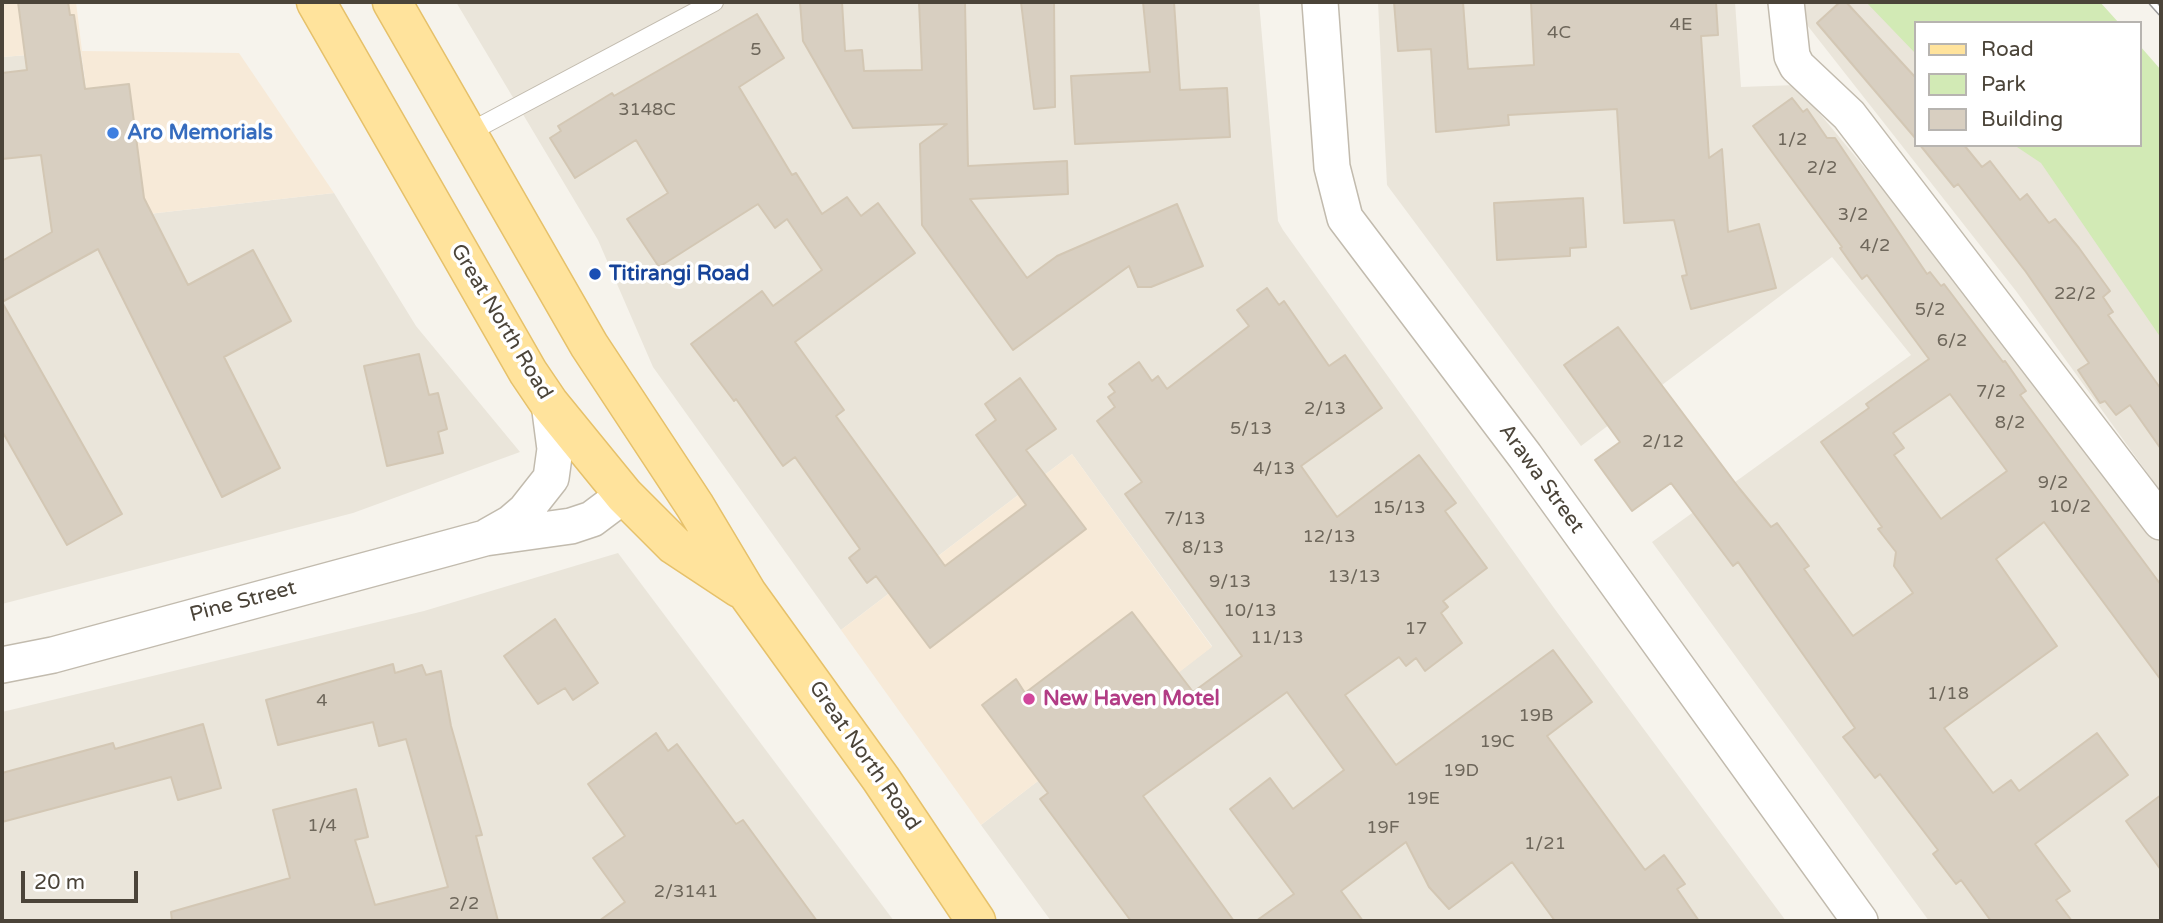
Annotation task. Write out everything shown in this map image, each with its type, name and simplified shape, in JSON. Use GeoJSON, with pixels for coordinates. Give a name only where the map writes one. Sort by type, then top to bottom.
{"type":"FeatureCollection","features":[{"type":"Feature","properties":{"kind":"main road","name":"Great North Road"},"geometry":{"type":"LineString","coordinates":[[392,2],[589,345],[621,390],[747,593],[873,768],[976,921]]}},
{"type":"Feature","properties":{"kind":"main road","name":"Great North Road"},"geometry":{"type":"LineString","coordinates":[[315,8],[528,372],[549,402],[624,495],[674,545],[747,593]]}},
{"type":"Feature","properties":{"kind":"main road"},"geometry":{"type":"LineString","coordinates":[[621,390],[636,468],[624,495]]}},
{"type":"Feature","properties":{"kind":"street","name":"Arawa Street"},"geometry":{"type":"LineString","coordinates":[[1320,2],[1332,167],[1345,218],[1525,456],[1860,921]]}},
{"type":"Feature","properties":{"kind":"street"},"geometry":{"type":"LineString","coordinates":[[1786,2],[1792,56],[1797,66],[1849,115],[2161,522]]}},
{"type":"Feature","properties":{"kind":"street","name":"Pine Street"},"geometry":{"type":"LineString","coordinates":[[485,538],[511,523],[551,478],[555,449],[549,402]]}},
{"type":"Feature","properties":{"kind":"street","name":"Pine Street"},"geometry":{"type":"LineString","coordinates":[[2,665],[53,655],[485,538],[572,526],[592,519],[624,495]]}},
{"type":"Feature","properties":{"kind":"lane"},"geometry":{"type":"LineString","coordinates":[[466,134],[714,2]]}},
{"type":"Feature","properties":{"kind":"shaded area"},"geometry":{"type":"Polygon","coordinates":[[[2,2],[76,2],[82,51],[239,53],[334,193],[104,219],[81,51],[2,57],[2,2]]]}},
{"type":"Feature","properties":{"kind":"shaded area"},"geometry":{"type":"Polygon","coordinates":[[[456,2],[1259,2],[1278,221],[1283,230],[1554,608],[1786,921],[1051,921],[981,825],[1212,646],[1072,454],[841,630],[653,367],[598,240],[456,2]]]}},
{"type":"Feature","properties":{"kind":"shaded area"},"geometry":{"type":"Polygon","coordinates":[[[1378,2],[1735,2],[1741,87],[1796,85],[1982,309],[2161,541],[2161,921],[1929,921],[1652,542],[1911,355],[1832,257],[1581,446],[1387,185],[1378,2]]]}},
{"type":"Feature","properties":{"kind":"shaded area"},"geometry":{"type":"Polygon","coordinates":[[[1804,2],[1931,2],[1917,21],[1914,21],[1914,147],[2046,147],[2161,295],[2161,492],[2016,291],[1800,16],[1804,2]]]}},
{"type":"Feature","properties":{"kind":"shaded area"},"geometry":{"type":"Polygon","coordinates":[[[81,51],[104,219],[334,193],[416,326],[520,452],[353,513],[2,604],[2,57],[81,51]]]}},
{"type":"Feature","properties":{"kind":"shaded area"},"geometry":{"type":"Polygon","coordinates":[[[1072,454],[1212,647],[981,825],[841,630],[1072,454]]]}},
{"type":"Feature","properties":{"kind":"shaded area"},"geometry":{"type":"Polygon","coordinates":[[[618,553],[894,921],[2,921],[2,712],[424,611],[618,553]]]}},
{"type":"Feature","properties":{"kind":"green space"},"geometry":{"type":"Polygon","coordinates":[[[1866,2],[2100,2],[2117,21],[1914,21],[1914,52],[1866,2]]]}},
{"type":"Feature","properties":{"kind":"green space"},"geometry":{"type":"Polygon","coordinates":[[[2142,48],[2161,70],[2161,338],[2041,163],[2017,147],[2142,147],[2142,48]]]}},
{"type":"Feature","properties":{"kind":"building"},"geometry":{"type":"Polygon","coordinates":[[[18,2],[68,2],[70,15],[74,15],[85,89],[129,84],[144,198],[188,285],[253,250],[291,321],[224,357],[280,468],[222,497],[98,249],[2,302],[2,261],[52,232],[41,155],[2,159],[2,73],[27,70],[18,2]]]}},
{"type":"Feature","properties":{"kind":"building"},"geometry":{"type":"Polygon","coordinates":[[[800,2],[842,2],[845,51],[862,50],[864,71],[922,70],[919,2],[965,2],[968,166],[1067,161],[1068,194],[970,199],[1027,278],[1057,256],[1177,204],[1203,266],[1151,287],[1138,287],[1129,266],[1013,350],[922,225],[920,144],[947,124],[853,128],[803,41],[800,2]]]}},
{"type":"Feature","properties":{"kind":"building"},"geometry":{"type":"Polygon","coordinates":[[[1021,2],[1054,2],[1055,107],[1034,109],[1021,2]]]}},
{"type":"Feature","properties":{"kind":"building"},"geometry":{"type":"Polygon","coordinates":[[[1143,2],[1174,2],[1180,90],[1227,88],[1230,137],[1075,144],[1071,76],[1150,72],[1143,2]]]}},
{"type":"Feature","properties":{"kind":"building"},"geometry":{"type":"Polygon","coordinates":[[[1394,2],[1463,2],[1468,69],[1534,65],[1531,2],[1716,2],[1718,35],[1701,36],[1709,158],[1722,149],[1728,232],[1759,224],[1776,288],[1691,309],[1682,276],[1687,275],[1674,220],[1624,223],[1617,109],[1508,115],[1509,125],[1436,132],[1431,49],[1398,51],[1394,2]]]}},
{"type":"Feature","properties":{"kind":"building"},"geometry":{"type":"Polygon","coordinates":[[[1840,2],[1846,2],[1914,76],[1914,137],[1817,23],[1840,2]]]}},
{"type":"Feature","properties":{"kind":"building"},"geometry":{"type":"Polygon","coordinates":[[[757,14],[784,58],[739,87],[792,175],[796,173],[822,214],[847,197],[861,216],[878,203],[915,253],[795,342],[844,410],[836,416],[945,566],[1026,505],[976,435],[996,420],[985,404],[1020,378],[1056,429],[1026,450],[1086,529],[930,648],[876,576],[867,583],[849,558],[860,549],[795,457],[783,466],[736,399],[734,401],[691,344],[762,291],[773,306],[822,270],[787,219],[775,228],[758,204],[659,267],[627,219],[668,193],[636,140],[575,178],[550,138],[561,131],[558,126],[612,93],[614,96],[757,14]]]}},
{"type":"Feature","properties":{"kind":"building"},"geometry":{"type":"Polygon","coordinates":[[[1792,98],[1803,112],[1807,109],[1827,138],[1835,138],[1927,274],[1930,272],[1941,286],[1944,284],[2003,362],[2005,361],[2026,391],[2020,395],[2161,585],[2161,680],[2044,522],[1996,559],[2057,646],[1944,728],[1993,793],[2011,780],[2019,791],[2097,733],[2128,775],[2035,844],[2070,891],[2056,900],[2072,921],[1991,921],[1961,880],[1956,884],[1933,854],[1938,850],[1880,774],[1875,778],[1843,737],[1855,728],[1738,562],[1733,566],[1671,483],[1632,511],[1595,460],[1620,442],[1564,365],[1618,327],[1739,488],[1771,527],[1777,523],[1809,566],[1804,569],[1853,636],[1913,593],[1894,566],[1896,552],[1878,529],[1882,527],[1821,442],[1869,408],[1866,404],[1929,359],[1867,275],[1862,279],[1840,248],[1842,247],[1753,126],[1792,98]],[[1950,394],[1893,433],[1904,448],[1894,455],[1941,519],[2007,471],[1950,394]]]}},
{"type":"Feature","properties":{"kind":"building"},"geometry":{"type":"Polygon","coordinates":[[[1922,147],[1966,147],[1982,167],[1990,161],[2020,200],[2027,194],[2049,223],[2055,219],[2079,248],[2110,291],[2103,297],[2113,312],[2108,315],[2161,389],[2161,449],[2130,405],[2116,415],[2105,401],[2100,403],[2078,370],[2089,363],[2026,272],[1958,184],[1954,187],[1922,147]]]}},
{"type":"Feature","properties":{"kind":"building"},"geometry":{"type":"Polygon","coordinates":[[[1583,198],[1586,247],[1570,248],[1570,256],[1497,260],[1494,203],[1583,198]]]}},
{"type":"Feature","properties":{"kind":"building"},"geometry":{"type":"Polygon","coordinates":[[[1267,288],[1279,305],[1284,301],[1329,366],[1345,355],[1382,408],[1301,466],[1337,517],[1419,455],[1456,503],[1445,511],[1487,568],[1443,601],[1448,607],[1441,613],[1462,643],[1425,671],[1416,658],[1406,666],[1399,657],[1345,695],[1396,765],[1553,650],[1592,702],[1547,736],[1645,870],[1664,855],[1685,884],[1677,889],[1699,921],[1555,921],[1512,862],[1449,909],[1429,887],[1406,842],[1341,891],[1363,921],[1256,921],[1294,894],[1230,809],[1270,778],[1293,809],[1344,770],[1287,692],[1143,796],[1234,921],[1131,921],[1040,799],[1048,793],[982,705],[1016,679],[1025,693],[1132,612],[1193,692],[1242,656],[1125,494],[1142,482],[1097,421],[1115,407],[1108,397],[1115,392],[1109,384],[1139,362],[1152,381],[1158,376],[1167,389],[1249,326],[1237,310],[1267,288]]]}},
{"type":"Feature","properties":{"kind":"building"},"geometry":{"type":"Polygon","coordinates":[[[2,302],[122,514],[67,545],[2,431],[2,302]]]}},
{"type":"Feature","properties":{"kind":"building"},"geometry":{"type":"Polygon","coordinates":[[[419,354],[429,395],[438,393],[447,429],[438,432],[443,453],[387,466],[364,366],[419,354]]]}},
{"type":"Feature","properties":{"kind":"building"},"geometry":{"type":"Polygon","coordinates":[[[555,619],[598,683],[573,700],[565,688],[538,704],[504,656],[555,619]]]}},
{"type":"Feature","properties":{"kind":"building"},"geometry":{"type":"Polygon","coordinates":[[[393,664],[395,673],[422,665],[426,675],[441,671],[451,726],[482,835],[476,836],[498,921],[172,921],[171,912],[290,878],[273,810],[356,789],[368,837],[355,840],[375,905],[448,887],[406,739],[379,746],[373,722],[278,745],[266,700],[393,664]]]}},
{"type":"Feature","properties":{"kind":"building"},"geometry":{"type":"Polygon","coordinates":[[[203,724],[221,788],[178,800],[171,777],[2,822],[2,773],[113,743],[115,749],[203,724]]]}},
{"type":"Feature","properties":{"kind":"building"},"geometry":{"type":"Polygon","coordinates":[[[656,733],[668,751],[677,744],[736,824],[743,820],[817,921],[599,921],[625,902],[593,858],[625,836],[588,784],[656,733]]]}},
{"type":"Feature","properties":{"kind":"building"},"geometry":{"type":"Polygon","coordinates":[[[2161,795],[2161,870],[2126,821],[2161,795]]]}},
{"type":"Feature","properties":{"kind":"railway"},"geometry":{"type":"LineString","coordinates":[[2152,2],[2161,12]]}},
{"type":"Feature","properties":{"kind":"place","name":"Aro Memorials"},"geometry":{"type":"Point","coordinates":[113,133]}},
{"type":"Feature","properties":{"kind":"place","name":"Titirangi Road"},"geometry":{"type":"Point","coordinates":[595,274]}},
{"type":"Feature","properties":{"kind":"place","name":"New Haven Motel"},"geometry":{"type":"Point","coordinates":[1029,699]}}]}
